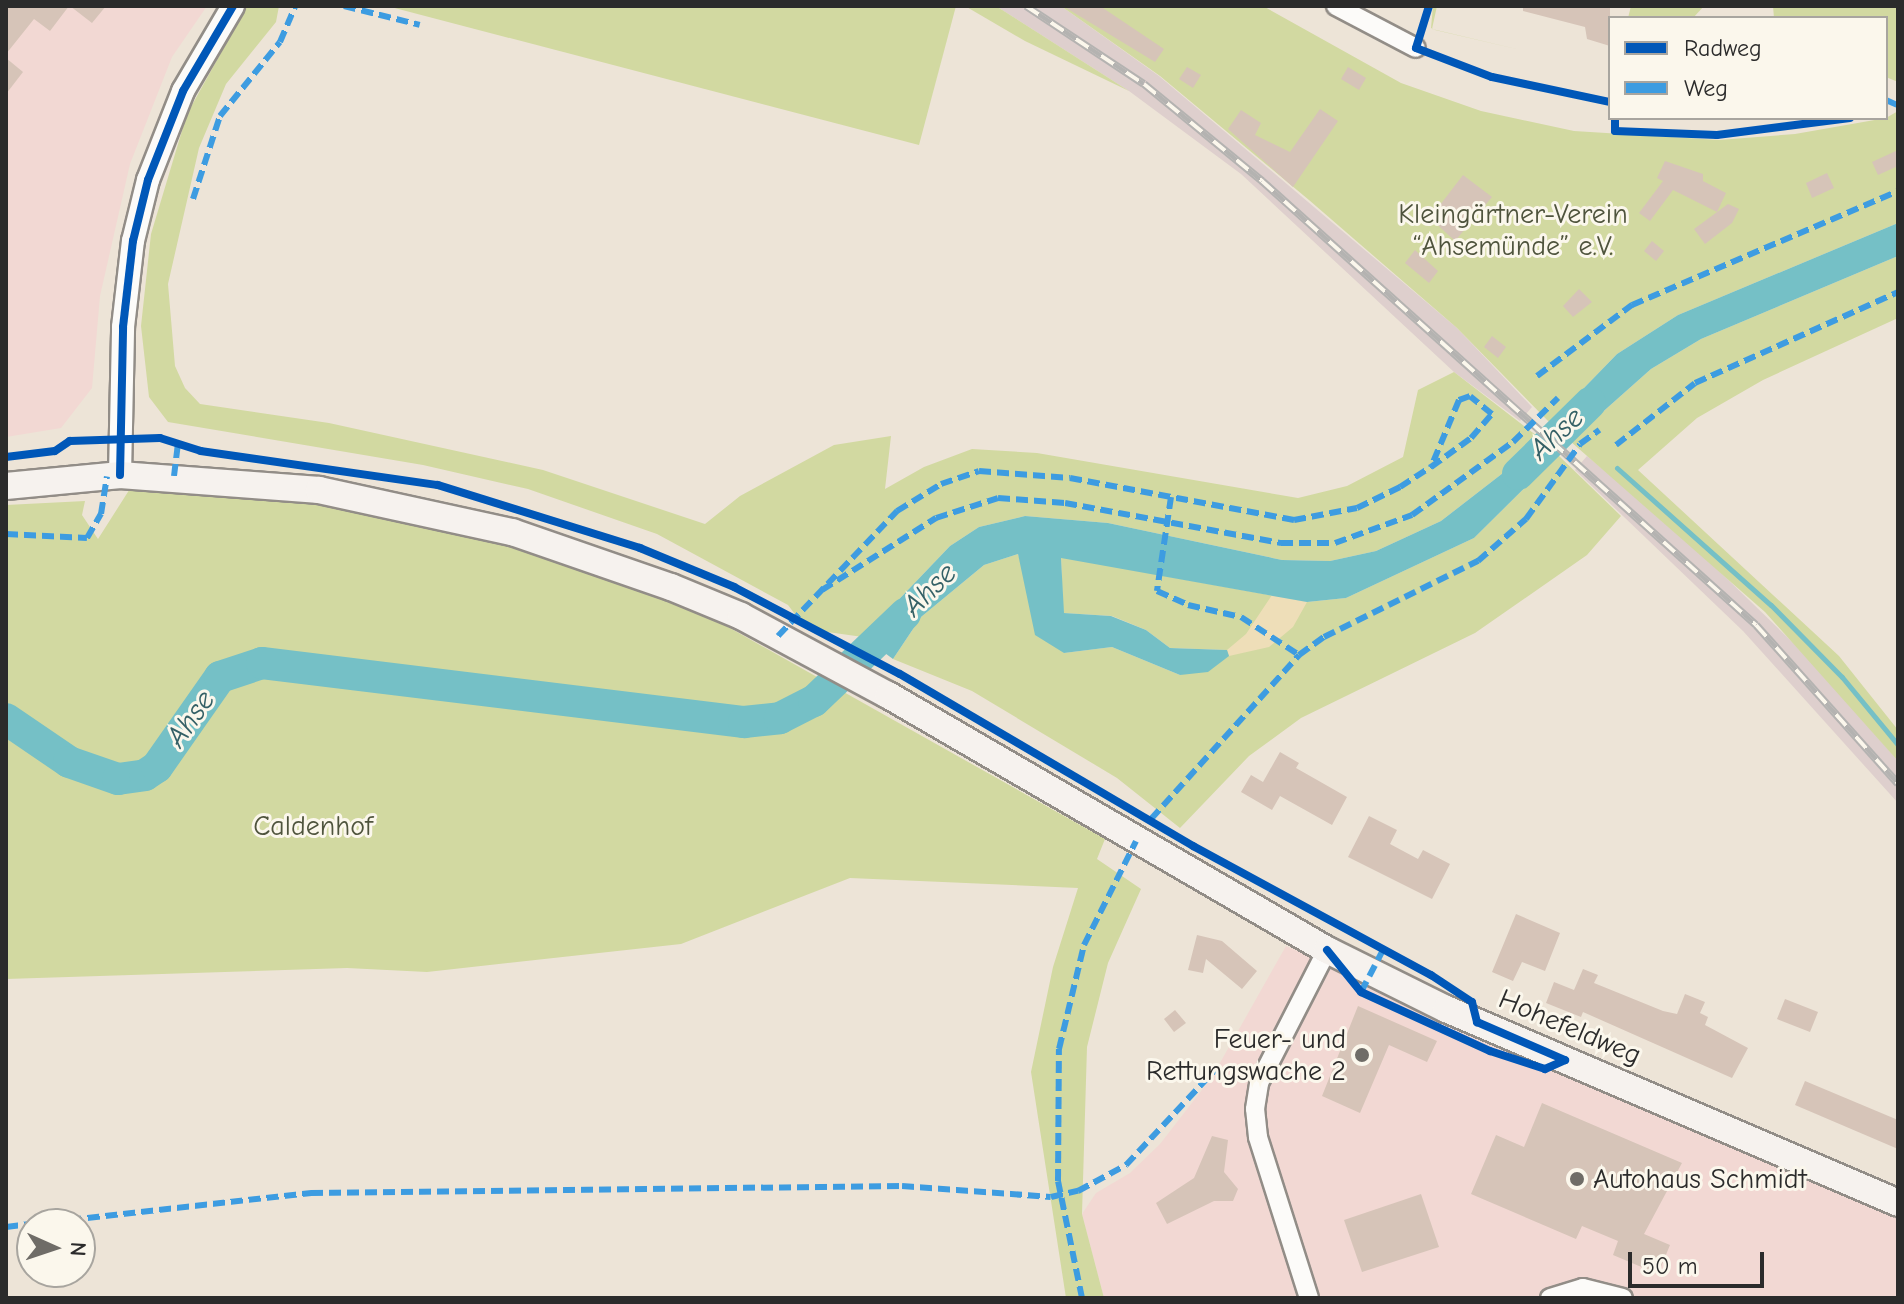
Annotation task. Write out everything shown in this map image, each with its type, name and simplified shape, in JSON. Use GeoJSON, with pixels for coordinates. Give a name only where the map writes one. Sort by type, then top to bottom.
{"type":"FeatureCollection","features":[{"type":"Feature","properties":{"kind":"main road","name":"Hohefeldweg"},"geometry":{"type":"LineString","coordinates":[[6,486],[120,475],[250,481],[457,518],[605,562],[741,616],[799,646],[1327,950],[1446,1009],[1898,1203]]}},
{"type":"Feature","properties":{"kind":"street"},"geometry":{"type":"LineString","coordinates":[[120,475],[123,327],[133,241],[148,180],[183,91],[233,6]]}},
{"type":"Feature","properties":{"kind":"street"},"geometry":{"type":"LineString","coordinates":[[1336,6],[1416,48]]}},
{"type":"Feature","properties":{"kind":"street"},"geometry":{"type":"LineString","coordinates":[[1309,1298],[1258,1137],[1255,1109],[1259,1083],[1327,950]]}},
{"type":"Feature","properties":{"kind":"street"},"geometry":{"type":"LineString","coordinates":[[1550,1298],[1583,1288],[1623,1298]]}},
{"type":"Feature","properties":{"kind":"shaded area"},"geometry":{"type":"Polygon","coordinates":[[[6,6],[207,6],[172,57],[130,164],[100,296],[92,388],[61,428],[6,437],[6,6]]]}},
{"type":"Feature","properties":{"kind":"shaded area"},"geometry":{"type":"Polygon","coordinates":[[[996,6],[1061,6],[1159,76],[1457,328],[1532,407],[1520,421],[1454,372],[1241,174],[1129,91],[996,6]]]}},
{"type":"Feature","properties":{"kind":"shaded area"},"geometry":{"type":"Polygon","coordinates":[[[1587,456],[1686,539],[1816,665],[1898,761],[1898,803],[1743,631],[1575,470],[1587,456]]]}},
{"type":"Feature","properties":{"kind":"shaded area"},"geometry":{"type":"Polygon","coordinates":[[[1286,946],[1898,1211],[1898,1298],[1104,1298],[1082,1214],[1096,1193],[1130,1173],[1160,1144],[1212,1077],[1286,946]]]}},
{"type":"Feature","properties":{"kind":"green space"},"geometry":{"type":"Polygon","coordinates":[[[247,6],[279,6],[276,22],[226,84],[199,148],[168,284],[175,366],[185,388],[200,404],[329,423],[543,470],[705,524],[740,496],[834,445],[891,436],[885,489],[924,467],[972,449],[1037,453],[1298,498],[1347,486],[1403,457],[1418,390],[1454,372],[1537,436],[1503,473],[1441,521],[1376,551],[1330,561],[1282,560],[1108,523],[1025,516],[979,527],[950,546],[863,637],[806,629],[788,605],[657,534],[528,489],[423,465],[168,422],[149,397],[141,326],[151,234],[187,114],[247,6]]]}},
{"type":"Feature","properties":{"kind":"green space"},"geometry":{"type":"Polygon","coordinates":[[[387,6],[956,6],[919,145],[387,6]]]}},
{"type":"Feature","properties":{"kind":"green space"},"geometry":{"type":"Polygon","coordinates":[[[965,6],[996,6],[1129,91],[1025,41],[965,6]]]}},
{"type":"Feature","properties":{"kind":"green space","name":"Kleingärtner-Verein “Ahsemünde” e.V."},"geometry":{"type":"Polygon","coordinates":[[[1061,6],[1263,6],[1401,83],[1481,111],[1574,131],[1719,140],[1795,134],[1888,120],[1898,111],[1898,223],[1678,315],[1617,354],[1550,423],[1457,328],[1160,76],[1061,6]]]}},
{"type":"Feature","properties":{"kind":"green space"},"geometry":{"type":"Polygon","coordinates":[[[1433,6],[1437,6],[1432,29],[1433,6]]]}},
{"type":"Feature","properties":{"kind":"green space"},"geometry":{"type":"Polygon","coordinates":[[[1631,6],[1704,6],[1695,16],[1628,16],[1631,6]]]}},
{"type":"Feature","properties":{"kind":"green space"},"geometry":{"type":"Polygon","coordinates":[[[1773,6],[1898,6],[1898,82],[1888,78],[1888,16],[1774,16],[1773,6]]]}},
{"type":"Feature","properties":{"kind":"green space"},"geometry":{"type":"Polygon","coordinates":[[[1434,29],[1608,71],[1435,30],[1434,29]]]}},
{"type":"Feature","properties":{"kind":"green space"},"geometry":{"type":"Polygon","coordinates":[[[1898,256],[1898,318],[1763,380],[1697,418],[1638,470],[1839,656],[1898,730],[1898,761],[1765,612],[1570,441],[1651,369],[1701,339],[1898,256]]]}},
{"type":"Feature","properties":{"kind":"green space"},"geometry":{"type":"Polygon","coordinates":[[[1558,455],[1621,516],[1587,555],[1475,633],[1301,718],[1249,756],[1180,828],[1117,778],[972,691],[893,659],[921,617],[984,565],[1018,554],[1027,584],[1064,653],[1112,647],[1180,675],[1227,650],[1170,648],[1146,630],[1112,616],[1063,613],[1061,557],[1307,602],[1346,598],[1474,538],[1558,455]]]}},
{"type":"Feature","properties":{"kind":"green space","name":"Caldenhof"},"geometry":{"type":"Polygon","coordinates":[[[133,484],[383,509],[560,553],[698,610],[1105,839],[1097,859],[1141,889],[1108,963],[1087,1047],[1082,1214],[1104,1298],[1066,1298],[1031,1072],[1053,967],[1078,888],[850,878],[681,944],[427,972],[347,968],[6,979],[6,505],[85,501],[82,515],[98,539],[133,484]]]}},
{"type":"Feature","properties":{"kind":"sand"},"geometry":{"type":"Polygon","coordinates":[[[1272,595],[1307,602],[1293,627],[1269,647],[1229,656],[1227,650],[1246,634],[1272,595]]]}},
{"type":"Feature","properties":{"kind":"water"},"geometry":{"type":"Polygon","coordinates":[[[1898,223],[1898,256],[1701,339],[1651,369],[1570,441],[1550,423],[1617,354],[1678,315],[1898,223]]]}},
{"type":"Feature","properties":{"kind":"water"},"geometry":{"type":"Polygon","coordinates":[[[1537,436],[1558,455],[1474,538],[1346,598],[1307,602],[1061,558],[1064,613],[1111,616],[1146,630],[1170,648],[1227,650],[1229,656],[1208,672],[1180,675],[1112,647],[1064,653],[1035,635],[1018,554],[984,565],[921,617],[893,659],[863,637],[950,546],[979,527],[1025,516],[1108,523],[1282,560],[1330,561],[1376,551],[1441,521],[1503,473],[1537,436]]]}},
{"type":"Feature","properties":{"kind":"building"},"geometry":{"type":"Polygon","coordinates":[[[6,6],[69,6],[50,31],[34,19],[6,54],[6,6]]]}},
{"type":"Feature","properties":{"kind":"building"},"geometry":{"type":"Polygon","coordinates":[[[70,6],[106,6],[92,23],[70,6]]]}},
{"type":"Feature","properties":{"kind":"building"},"geometry":{"type":"Polygon","coordinates":[[[1063,6],[1100,6],[1164,49],[1155,62],[1063,6]]]}},
{"type":"Feature","properties":{"kind":"building"},"geometry":{"type":"Polygon","coordinates":[[[1523,6],[1610,6],[1608,45],[1587,39],[1585,27],[1523,11],[1523,6]]]}},
{"type":"Feature","properties":{"kind":"building"},"geometry":{"type":"Polygon","coordinates":[[[6,58],[23,72],[6,94],[6,58]]]}},
{"type":"Feature","properties":{"kind":"building"},"geometry":{"type":"Polygon","coordinates":[[[1187,67],[1201,75],[1193,88],[1179,79],[1187,67]]]}},
{"type":"Feature","properties":{"kind":"building"},"geometry":{"type":"Polygon","coordinates":[[[1348,67],[1366,78],[1359,90],[1341,79],[1348,67]]]}},
{"type":"Feature","properties":{"kind":"building"},"geometry":{"type":"Polygon","coordinates":[[[1320,109],[1338,121],[1293,187],[1228,129],[1241,110],[1261,123],[1255,135],[1290,152],[1320,109]]]}},
{"type":"Feature","properties":{"kind":"building"},"geometry":{"type":"Polygon","coordinates":[[[1898,150],[1898,166],[1878,175],[1872,162],[1898,150]]]}},
{"type":"Feature","properties":{"kind":"building"},"geometry":{"type":"Polygon","coordinates":[[[1665,161],[1703,174],[1703,181],[1726,193],[1717,212],[1673,190],[1650,221],[1639,213],[1663,181],[1657,178],[1665,161]]]}},
{"type":"Feature","properties":{"kind":"building"},"geometry":{"type":"Polygon","coordinates":[[[1827,173],[1834,188],[1812,198],[1806,183],[1827,173]]]}},
{"type":"Feature","properties":{"kind":"building"},"geometry":{"type":"Polygon","coordinates":[[[1463,175],[1492,197],[1455,241],[1430,218],[1463,175]]]}},
{"type":"Feature","properties":{"kind":"building"},"geometry":{"type":"Polygon","coordinates":[[[1728,204],[1739,209],[1732,223],[1705,244],[1694,229],[1728,204]]]}},
{"type":"Feature","properties":{"kind":"building"},"geometry":{"type":"Polygon","coordinates":[[[1652,241],[1664,251],[1656,261],[1644,251],[1652,241]]]}},
{"type":"Feature","properties":{"kind":"building"},"geometry":{"type":"Polygon","coordinates":[[[1415,250],[1438,271],[1429,283],[1405,263],[1415,250]]]}},
{"type":"Feature","properties":{"kind":"building"},"geometry":{"type":"Polygon","coordinates":[[[1579,289],[1592,302],[1573,317],[1563,306],[1579,289]]]}},
{"type":"Feature","properties":{"kind":"building"},"geometry":{"type":"Polygon","coordinates":[[[1492,336],[1506,347],[1498,358],[1484,347],[1492,336]]]}},
{"type":"Feature","properties":{"kind":"building"},"geometry":{"type":"Polygon","coordinates":[[[1280,752],[1299,763],[1296,768],[1347,797],[1332,825],[1280,796],[1272,810],[1241,792],[1251,775],[1263,782],[1280,752]]]}},
{"type":"Feature","properties":{"kind":"building"},"geometry":{"type":"Polygon","coordinates":[[[1369,816],[1397,830],[1390,844],[1418,859],[1423,850],[1450,864],[1432,899],[1348,857],[1369,816]]]}},
{"type":"Feature","properties":{"kind":"building"},"geometry":{"type":"Polygon","coordinates":[[[1516,914],[1560,933],[1545,971],[1522,962],[1513,981],[1492,972],[1516,914]]]}},
{"type":"Feature","properties":{"kind":"building"},"geometry":{"type":"Polygon","coordinates":[[[1197,935],[1222,941],[1257,971],[1242,989],[1206,959],[1203,973],[1188,970],[1197,935]]]}},
{"type":"Feature","properties":{"kind":"building"},"geometry":{"type":"Polygon","coordinates":[[[1583,969],[1598,975],[1594,983],[1663,1011],[1677,1014],[1685,994],[1705,1002],[1700,1013],[1708,1017],[1705,1025],[1748,1048],[1732,1078],[1583,1012],[1581,1017],[1546,1003],[1554,982],[1574,990],[1583,969]]]}},
{"type":"Feature","properties":{"kind":"building"},"geometry":{"type":"Polygon","coordinates":[[[1785,999],[1818,1012],[1810,1032],[1777,1019],[1785,999]]]}},
{"type":"Feature","properties":{"kind":"building","name":"Feuer- und Rettungswache 2"},"geometry":{"type":"Polygon","coordinates":[[[1358,1006],[1437,1041],[1427,1062],[1389,1045],[1360,1113],[1322,1096],[1358,1006]]]}},
{"type":"Feature","properties":{"kind":"building"},"geometry":{"type":"Polygon","coordinates":[[[1175,1010],[1186,1023],[1174,1032],[1164,1019],[1175,1010]]]}},
{"type":"Feature","properties":{"kind":"building"},"geometry":{"type":"Polygon","coordinates":[[[1805,1081],[1898,1120],[1898,1149],[1795,1105],[1805,1081]]]}},
{"type":"Feature","properties":{"kind":"building","name":"Autohaus Schmidt"},"geometry":{"type":"Polygon","coordinates":[[[1542,1103],[1682,1163],[1644,1234],[1670,1245],[1658,1274],[1613,1255],[1618,1241],[1582,1226],[1576,1239],[1471,1194],[1496,1135],[1524,1147],[1542,1103]]]}},
{"type":"Feature","properties":{"kind":"building"},"geometry":{"type":"Polygon","coordinates":[[[1212,1136],[1228,1140],[1224,1172],[1238,1189],[1233,1201],[1214,1201],[1167,1224],[1156,1203],[1194,1178],[1212,1136]]]}},
{"type":"Feature","properties":{"kind":"building"},"geometry":{"type":"Polygon","coordinates":[[[1421,1194],[1439,1247],[1362,1272],[1344,1220],[1421,1194]]]}},
{"type":"Feature","properties":{"kind":"waterway","name":"Ahse"},"geometry":{"type":"LineString","coordinates":[[1518,474],[1590,403]]}},
{"type":"Feature","properties":{"kind":"waterway"},"geometry":{"type":"LineString","coordinates":[[1617,468],[1771,605],[1842,677],[1898,745]]}},
{"type":"Feature","properties":{"kind":"waterway","name":"Ahse"},"geometry":{"type":"LineString","coordinates":[[6,719],[69,762],[118,779],[145,775],[157,767],[220,677],[262,663],[744,722],[780,718],[814,701],[905,614]]}},
{"type":"Feature","properties":{"kind":"railway"},"geometry":{"type":"LineString","coordinates":[[1026,6],[1144,84],[1262,181],[1756,625],[1898,784]]}},
{"type":"Feature","properties":{"kind":"marked path"},"geometry":{"type":"LineString","coordinates":[[193,199],[220,116],[280,42],[295,6]]}},
{"type":"Feature","properties":{"kind":"marked path"},"geometry":{"type":"LineString","coordinates":[[344,6],[420,25]]}},
{"type":"Feature","properties":{"kind":"marked path"},"geometry":{"type":"LineString","coordinates":[[1888,101],[1897,105]]}},
{"type":"Feature","properties":{"kind":"marked path"},"geometry":{"type":"LineString","coordinates":[[1537,376],[1632,305],[1898,191]]}},
{"type":"Feature","properties":{"kind":"marked path"},"geometry":{"type":"LineString","coordinates":[[1616,445],[1695,383],[1898,292]]}},
{"type":"Feature","properties":{"kind":"marked path"},"geometry":{"type":"LineString","coordinates":[[778,636],[897,511],[941,484],[979,471],[1070,478],[1294,520],[1357,508],[1400,487],[1431,467],[1471,438],[1492,414],[1470,396],[1459,400],[1431,467]]}},
{"type":"Feature","properties":{"kind":"marked path"},"geometry":{"type":"LineString","coordinates":[[822,590],[936,518],[998,498],[1065,503],[1281,543],[1335,543],[1412,515],[1513,442],[1558,398]]}},
{"type":"Feature","properties":{"kind":"marked path"},"geometry":{"type":"LineString","coordinates":[[1151,819],[1299,655],[1324,637],[1478,561],[1526,519],[1580,444],[1599,430]]}},
{"type":"Feature","properties":{"kind":"marked path"},"geometry":{"type":"LineString","coordinates":[[174,476],[178,444]]}},
{"type":"Feature","properties":{"kind":"marked path"},"geometry":{"type":"LineString","coordinates":[[6,534],[87,538],[101,514],[107,476]]}},
{"type":"Feature","properties":{"kind":"marked path"},"geometry":{"type":"LineString","coordinates":[[1171,497],[1157,591],[1188,605],[1241,617],[1299,655]]}},
{"type":"Feature","properties":{"kind":"marked path"},"geometry":{"type":"LineString","coordinates":[[1082,1298],[1058,1181],[1059,1049],[1084,945],[1136,841]]}},
{"type":"Feature","properties":{"kind":"marked path"},"geometry":{"type":"LineString","coordinates":[[1361,992],[1383,950]]}},
{"type":"Feature","properties":{"kind":"marked path"},"geometry":{"type":"LineString","coordinates":[[96,1217],[311,1193],[902,1186],[1051,1197],[1078,1191],[1126,1165],[1215,1070]]}},
{"type":"Feature","properties":{"kind":"marked path"},"geometry":{"type":"LineString","coordinates":[[6,1227],[16,1226]]}},
{"type":"Feature","properties":{"kind":"cycle path"},"geometry":{"type":"LineString","coordinates":[[120,475],[123,327],[133,241],[148,180],[183,91],[233,6]]}},
{"type":"Feature","properties":{"kind":"cycle path"},"geometry":{"type":"LineString","coordinates":[[1429,6],[1416,48],[1492,77],[1608,102]]}},
{"type":"Feature","properties":{"kind":"cycle path"},"geometry":{"type":"LineString","coordinates":[[1615,120],[1615,131],[1717,135],[1834,120]]}},
{"type":"Feature","properties":{"kind":"cycle path"},"geometry":{"type":"LineString","coordinates":[[6,457],[55,451],[70,441],[160,438],[201,451],[438,485],[640,548],[734,587],[900,674],[1193,846],[1431,975],[1472,1002],[1477,1022],[1565,1060]]}},
{"type":"Feature","properties":{"kind":"cycle path"},"geometry":{"type":"LineString","coordinates":[[1327,950],[1361,992],[1490,1051],[1545,1069],[1565,1060]]}},
{"type":"Feature","properties":{"kind":"place","name":"Feuer- und Rettungswache 2"},"geometry":{"type":"Point","coordinates":[1362,1055]}},
{"type":"Feature","properties":{"kind":"place","name":"Autohaus Schmidt"},"geometry":{"type":"Point","coordinates":[1577,1179]}}]}
